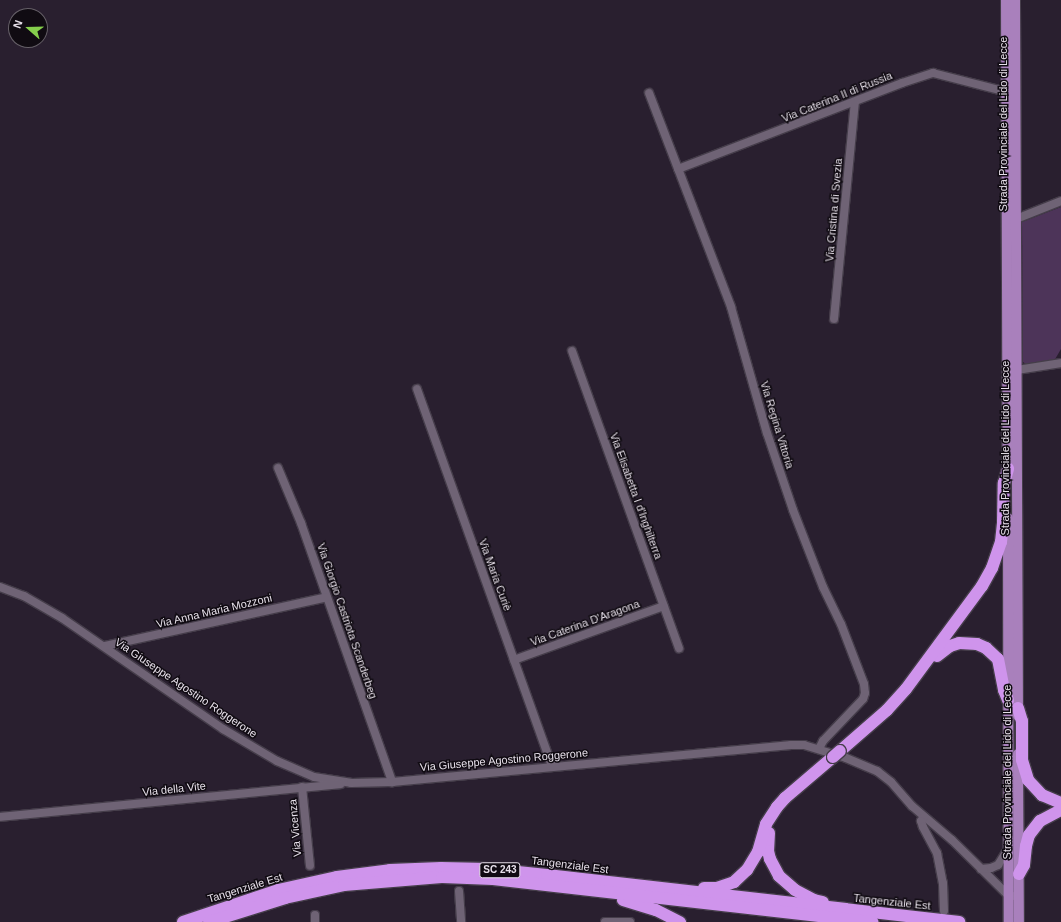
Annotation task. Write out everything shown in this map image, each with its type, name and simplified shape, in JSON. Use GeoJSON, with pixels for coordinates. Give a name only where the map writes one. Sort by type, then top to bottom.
{"type":"FeatureCollection","features":[{"type":"Feature","properties":{"kind":"highway"},"geometry":{"type":"LineString","coordinates":[[649,887],[662,884],[717,888],[734,882],[753,862],[758,852],[766,824],[785,798],[887,710],[924,667],[975,598],[992,568],[1003,531],[1004,483],[1008,469]]}},
{"type":"Feature","properties":{"kind":"highway"},"geometry":{"type":"LineString","coordinates":[[924,667],[950,646],[969,643],[986,648],[998,660],[1004,690],[1008,700]]}},
{"type":"Feature","properties":{"kind":"highway"},"geometry":{"type":"LineString","coordinates":[[1018,708],[1022,721],[1022,760],[1028,780],[1042,795],[1061,803]]}},
{"type":"Feature","properties":{"kind":"highway"},"geometry":{"type":"LineString","coordinates":[[1019,874],[1024,865],[1026,846],[1030,835],[1040,821],[1061,810]]}},
{"type":"Feature","properties":{"kind":"highway"},"geometry":{"type":"LineString","coordinates":[[772,815],[768,851],[774,867],[786,884],[794,890],[814,900],[866,908],[886,915]]}},
{"type":"Feature","properties":{"kind":"highway","name":"Tangenziale Est"},"geometry":{"type":"LineString","coordinates":[[183,922],[278,890],[338,877],[390,870],[440,868],[489,869],[886,915],[959,922]]}},
{"type":"Feature","properties":{"kind":"highway","name":"Tangenziale Est"},"geometry":{"type":"LineString","coordinates":[[209,922],[285,898],[344,885],[442,877],[493,879],[873,922]]}},
{"type":"Feature","properties":{"kind":"highway"},"geometry":{"type":"LineString","coordinates":[[568,887],[592,896],[626,900],[643,905],[680,922]]}},
{"type":"Feature","properties":{"kind":"main road","name":"Strada Provinciale del Lido di Lecce"},"geometry":{"type":"LineString","coordinates":[[1006,0],[1009,848],[1014,896]]}},
{"type":"Feature","properties":{"kind":"main road","name":"Strada Provinciale del Lido di Lecce"},"geometry":{"type":"LineString","coordinates":[[1014,896],[1019,874],[1015,0]]}},
{"type":"Feature","properties":{"kind":"main road"},"geometry":{"type":"LineString","coordinates":[[1009,922],[1014,896]]}},
{"type":"Feature","properties":{"kind":"main road"},"geometry":{"type":"LineString","coordinates":[[1014,896],[1019,922]]}},
{"type":"Feature","properties":{"kind":"street","name":"Via Caterina II di Russia"},"geometry":{"type":"LineString","coordinates":[[678,169],[902,83],[933,73],[1007,92]]}},
{"type":"Feature","properties":{"kind":"street","name":"Via Regina Vittoria"},"geometry":{"type":"LineString","coordinates":[[649,93],[731,307],[767,434],[793,510],[823,587],[840,624],[864,684],[866,694],[863,699],[823,741],[818,749]]}},
{"type":"Feature","properties":{"kind":"street","name":"Via Cristina di Svezia"},"geometry":{"type":"LineString","coordinates":[[834,319],[854,102]]}},
{"type":"Feature","properties":{"kind":"street"},"geometry":{"type":"LineString","coordinates":[[1016,219],[1061,201]]}},
{"type":"Feature","properties":{"kind":"street","name":"Via Elisabetta I d'Inghilterra"},"geometry":{"type":"LineString","coordinates":[[572,351],[679,648]]}},
{"type":"Feature","properties":{"kind":"street"},"geometry":{"type":"LineString","coordinates":[[1017,370],[1061,363]]}},
{"type":"Feature","properties":{"kind":"street","name":"Via Maria Curiè"},"geometry":{"type":"LineString","coordinates":[[417,390],[552,767]]}},
{"type":"Feature","properties":{"kind":"street","name":"Via Giorgio Castriota Scanderbeg"},"geometry":{"type":"LineString","coordinates":[[278,468],[301,523],[392,782]]}},
{"type":"Feature","properties":{"kind":"street","name":"Via Giuseppe Agostino Roggerone"},"geometry":{"type":"LineString","coordinates":[[0,586],[24,596],[62,618],[105,646],[223,729],[277,761],[314,777],[351,783],[392,782],[791,745],[818,749],[846,758],[877,771],[891,782],[924,818],[1014,896]]}},
{"type":"Feature","properties":{"kind":"street","name":"Via Anna Maria Mozzoni"},"geometry":{"type":"LineString","coordinates":[[105,646],[327,597]]}},
{"type":"Feature","properties":{"kind":"street","name":"Via Caterina D'Aragona"},"geometry":{"type":"LineString","coordinates":[[514,660],[664,606]]}},
{"type":"Feature","properties":{"kind":"street","name":"Via della Vite"},"geometry":{"type":"LineString","coordinates":[[0,817],[351,783]]}},
{"type":"Feature","properties":{"kind":"street","name":"Via Vicenza"},"geometry":{"type":"LineString","coordinates":[[302,787],[310,866]]}},
{"type":"Feature","properties":{"kind":"street"},"geometry":{"type":"LineString","coordinates":[[924,818],[921,821],[933,844],[940,868],[943,883],[944,911]]}},
{"type":"Feature","properties":{"kind":"street"},"geometry":{"type":"LineString","coordinates":[[982,868],[991,868],[998,865],[1009,848]]}},
{"type":"Feature","properties":{"kind":"street"},"geometry":{"type":"LineString","coordinates":[[458,891],[462,922]]}},
{"type":"Feature","properties":{"kind":"street"},"geometry":{"type":"LineString","coordinates":[[605,922],[630,922]]}},
{"type":"Feature","properties":{"kind":"shaded area"},"geometry":{"type":"Polygon","coordinates":[[[1061,207],[1061,349],[1054,361],[1027,365],[1023,362],[1022,222],[1061,207]]]}}]}
